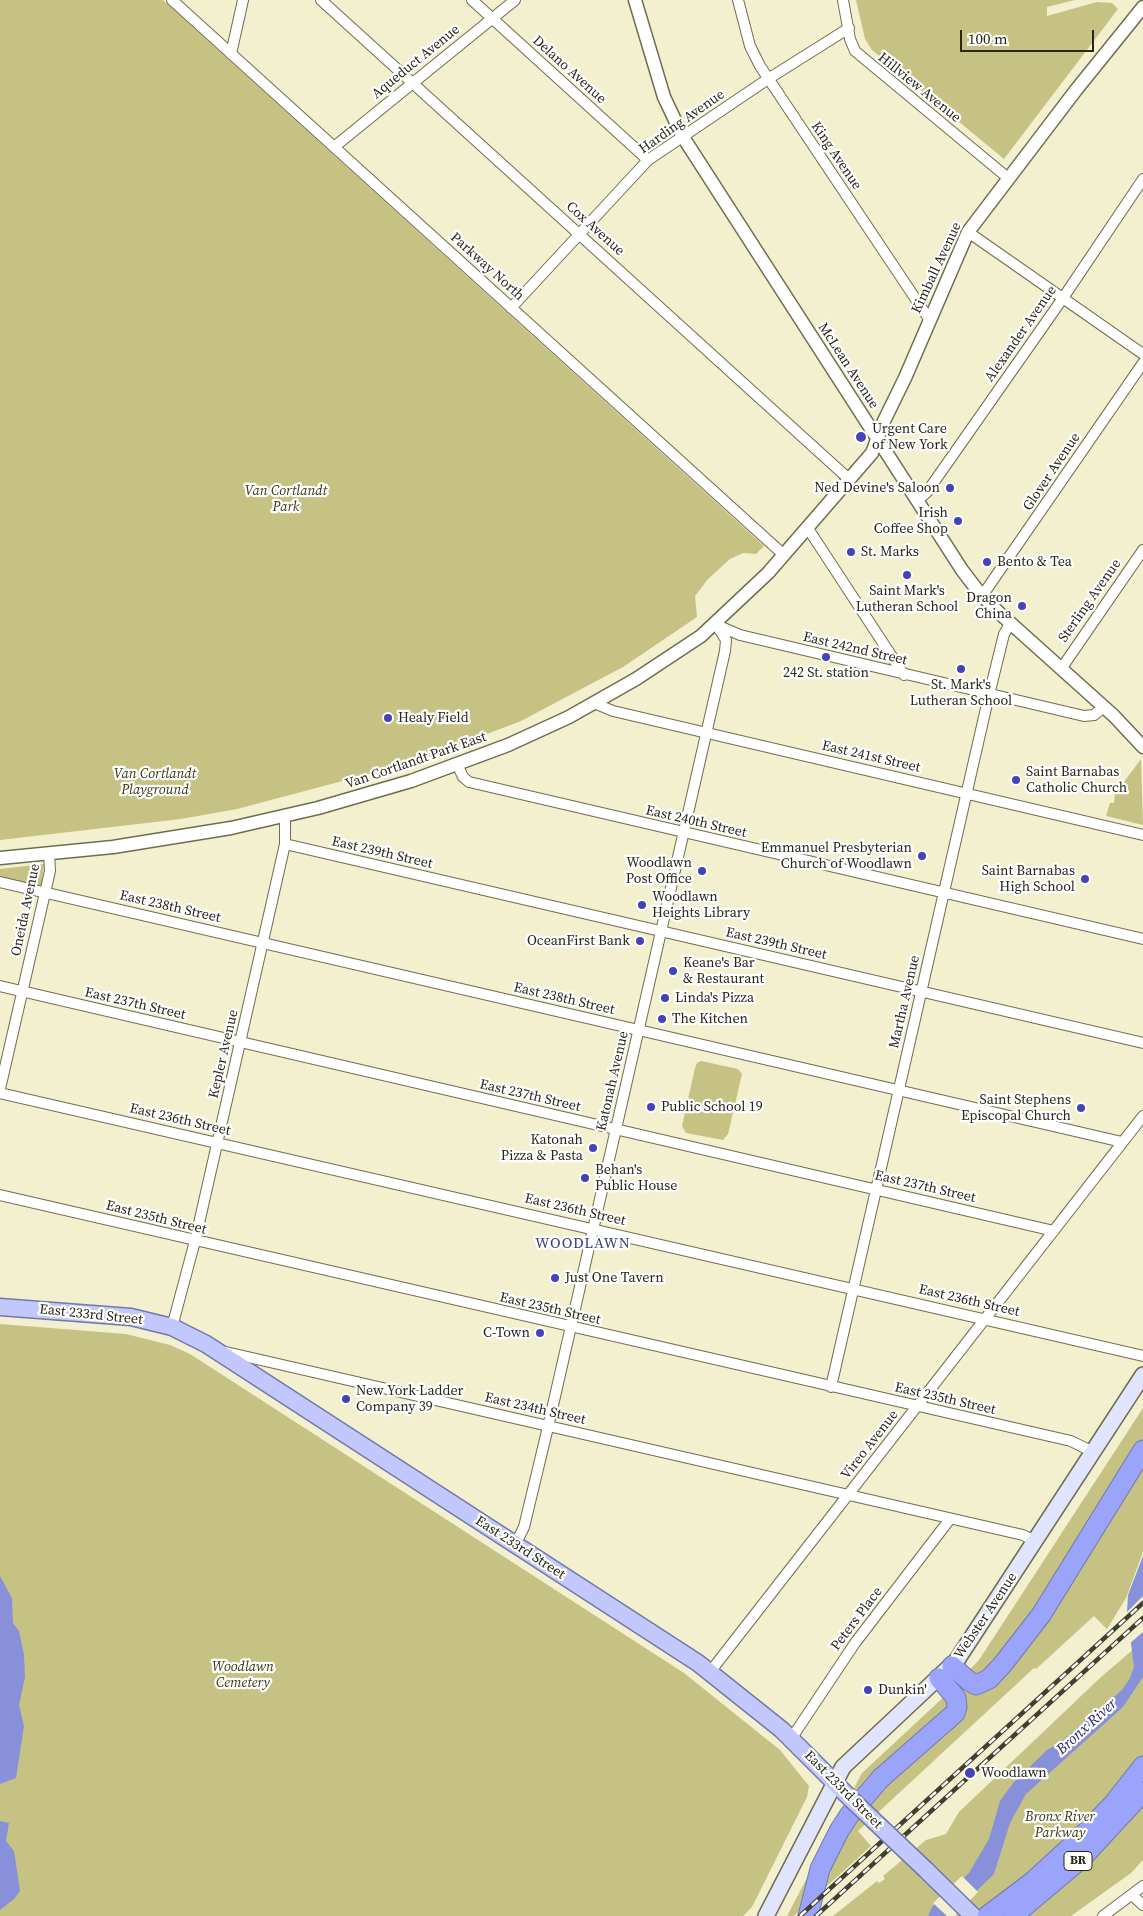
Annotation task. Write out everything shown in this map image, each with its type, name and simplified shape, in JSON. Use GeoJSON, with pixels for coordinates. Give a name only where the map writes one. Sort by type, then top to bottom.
{"type":"FeatureCollection","features":[{"type":"Feature","properties":{"kind":"highway"},"geometry":{"type":"LineString","coordinates":[[945,1672],[976,1684],[989,1679],[1003,1664],[1041,1615],[1143,1450]]}},
{"type":"Feature","properties":{"kind":"highway"},"geometry":{"type":"LineString","coordinates":[[808,1916],[820,1869],[847,1818],[881,1778],[955,1713],[957,1707],[956,1698],[945,1672]]}},
{"type":"Feature","properties":{"kind":"highway","name":"BR"},"geometry":{"type":"LineString","coordinates":[[988,1916],[1032,1882],[1079,1839],[1113,1804],[1143,1766]]}},
{"type":"Feature","properties":{"kind":"highway","name":"BR"},"geometry":{"type":"LineString","coordinates":[[1013,1916],[1081,1858],[1141,1796]]}},
{"type":"Feature","properties":{"kind":"main road","name":"East 233rd Street"},"geometry":{"type":"LineString","coordinates":[[0,1307],[131,1317],[172,1328],[216,1350],[710,1672],[791,1739],[850,1799],[974,1916]]}},
{"type":"Feature","properties":{"kind":"main road","name":"Webster Avenue"},"geometry":{"type":"LineString","coordinates":[[766,1916],[834,1783],[849,1760],[945,1672],[1035,1541],[1143,1375]]}},
{"type":"Feature","properties":{"kind":"street","name":"Parkway North"},"geometry":{"type":"LineString","coordinates":[[172,0],[784,555]]}},
{"type":"Feature","properties":{"kind":"street"},"geometry":{"type":"LineString","coordinates":[[231,54],[243,0]]}},
{"type":"Feature","properties":{"kind":"street","name":"Cox Avenue"},"geometry":{"type":"LineString","coordinates":[[321,0],[413,81],[850,480]]}},
{"type":"Feature","properties":{"kind":"street","name":"Delano Avenue"},"geometry":{"type":"LineString","coordinates":[[472,0],[648,160]]}},
{"type":"Feature","properties":{"kind":"street","name":"Aqueduct Avenue"},"geometry":{"type":"LineString","coordinates":[[334,147],[515,0]]}},
{"type":"Feature","properties":{"kind":"street","name":"McLean Avenue"},"geometry":{"type":"LineString","coordinates":[[634,0],[662,90],[683,137],[918,501],[982,596],[1010,624],[1141,741]]}},
{"type":"Feature","properties":{"kind":"street","name":"King Avenue"},"geometry":{"type":"LineString","coordinates":[[738,0],[750,46],[768,79],[929,319]]}},
{"type":"Feature","properties":{"kind":"street","name":"Hillview Avenue"},"geometry":{"type":"LineString","coordinates":[[843,0],[855,51],[1008,178]]}},
{"type":"Feature","properties":{"kind":"street","name":"Kimball Avenue"},"geometry":{"type":"LineString","coordinates":[[784,555],[872,453],[968,232],[1008,178],[1141,13]]}},
{"type":"Feature","properties":{"kind":"street","name":"Harding Avenue"},"geometry":{"type":"LineString","coordinates":[[512,308],[648,160],[768,79],[849,28]]}},
{"type":"Feature","properties":{"kind":"street","name":"Alexander Avenue"},"geometry":{"type":"LineString","coordinates":[[918,501],[927,492],[1063,298],[1143,179]]}},
{"type":"Feature","properties":{"kind":"street"},"geometry":{"type":"LineString","coordinates":[[968,232],[1143,354]]}},
{"type":"Feature","properties":{"kind":"street","name":"Glover Avenue"},"geometry":{"type":"LineString","coordinates":[[982,596],[1143,363]]}},
{"type":"Feature","properties":{"kind":"street"},"geometry":{"type":"LineString","coordinates":[[807,527],[904,675]]}},
{"type":"Feature","properties":{"kind":"street","name":"Sterling Avenue"},"geometry":{"type":"LineString","coordinates":[[1060,669],[1143,550]]}},
{"type":"Feature","properties":{"kind":"street","name":"Van Cortlandt Park East"},"geometry":{"type":"LineString","coordinates":[[0,858],[113,847],[285,816],[356,798],[457,764],[516,741],[594,703],[660,664],[716,624],[784,555]]}},
{"type":"Feature","properties":{"kind":"street","name":"East 242nd Street"},"geometry":{"type":"LineString","coordinates":[[716,624],[736,634],[989,696],[1084,716],[1094,715],[1104,707]]}},
{"type":"Feature","properties":{"kind":"street","name":"Katonah Avenue"},"geometry":{"type":"LineString","coordinates":[[515,1544],[523,1530],[548,1427],[726,647],[725,637],[716,624]]}},
{"type":"Feature","properties":{"kind":"street","name":"Martha Avenue"},"geometry":{"type":"LineString","coordinates":[[831,1387],[989,696],[1004,634],[1010,624]]}},
{"type":"Feature","properties":{"kind":"street","name":"East 241st Street"},"geometry":{"type":"LineString","coordinates":[[594,703],[613,711],[1143,835]]}},
{"type":"Feature","properties":{"kind":"street","name":"East 240th Street"},"geometry":{"type":"LineString","coordinates":[[457,764],[463,776],[470,782],[1143,939]]}},
{"type":"Feature","properties":{"kind":"street"},"geometry":{"type":"LineString","coordinates":[[285,816],[285,844]]}},
{"type":"Feature","properties":{"kind":"street","name":"East 239th Street"},"geometry":{"type":"LineString","coordinates":[[285,844],[1143,1043]]}},
{"type":"Feature","properties":{"kind":"street","name":"Kepler Avenue"},"geometry":{"type":"LineString","coordinates":[[172,1328],[195,1241],[285,844]]}},
{"type":"Feature","properties":{"kind":"street","name":"Oneida Avenue"},"geometry":{"type":"LineString","coordinates":[[0,1091],[50,872],[49,853]]}},
{"type":"Feature","properties":{"kind":"street","name":"East 238th Street"},"geometry":{"type":"LineString","coordinates":[[0,882],[1122,1142]]}},
{"type":"Feature","properties":{"kind":"street","name":"East 237th Street"},"geometry":{"type":"LineString","coordinates":[[0,986],[1054,1231]]}},
{"type":"Feature","properties":{"kind":"street","name":"East 236th Street"},"geometry":{"type":"LineString","coordinates":[[0,1091],[1143,1356]]}},
{"type":"Feature","properties":{"kind":"street","name":"Vireo Avenue"},"geometry":{"type":"LineString","coordinates":[[710,1672],[1143,1116]]}},
{"type":"Feature","properties":{"kind":"street","name":"East 235th Street"},"geometry":{"type":"LineString","coordinates":[[0,1195],[570,1328],[1071,1441],[1093,1452]]}},
{"type":"Feature","properties":{"kind":"street","name":"East 234th Street"},"geometry":{"type":"LineString","coordinates":[[216,1350],[1024,1535],[1035,1541]]}},
{"type":"Feature","properties":{"kind":"street","name":"Peters Place"},"geometry":{"type":"LineString","coordinates":[[791,1739],[855,1643],[950,1519]]}},
{"type":"Feature","properties":{"kind":"street"},"geometry":{"type":"LineString","coordinates":[[1103,1916],[1143,1886]]}},
{"type":"Feature","properties":{"kind":"street"},"geometry":{"type":"LineString","coordinates":[[1132,1895],[1143,1905]]}},
{"type":"Feature","properties":{"kind":"green space","name":"Van Cortlandt Park"},"geometry":{"type":"Polygon","coordinates":[[[0,0],[163,0],[764,546],[756,554],[743,553],[730,559],[708,579],[695,596],[697,617],[623,667],[521,721],[414,762],[237,809],[181,819],[0,840],[0,0]]]}},
{"type":"Feature","properties":{"kind":"green space"},"geometry":{"type":"Polygon","coordinates":[[[856,0],[1075,0],[1047,7],[1047,16],[1097,2],[1112,3],[1118,9],[1004,159],[872,50],[865,39],[856,0]]]}},
{"type":"Feature","properties":{"kind":"green space"},"geometry":{"type":"Polygon","coordinates":[[[1141,759],[1143,825],[1106,816],[1110,803],[1114,803],[1115,794],[1141,759]]]}},
{"type":"Feature","properties":{"kind":"green space"},"geometry":{"type":"Polygon","coordinates":[[[44,864],[41,890],[0,880],[0,869],[44,864]]]}},
{"type":"Feature","properties":{"kind":"green space"},"geometry":{"type":"Polygon","coordinates":[[[701,1061],[738,1069],[742,1074],[728,1134],[723,1140],[686,1133],[682,1126],[695,1068],[697,1063],[701,1061]]]}},
{"type":"Feature","properties":{"kind":"green space","name":"Woodlawn Cemetery"},"geometry":{"type":"Polygon","coordinates":[[[0,1324],[126,1334],[170,1345],[190,1354],[684,1673],[780,1750],[809,1786],[807,1797],[752,1907],[743,1916],[0,1916],[0,1324]]]}},
{"type":"Feature","properties":{"kind":"green space"},"geometry":{"type":"Polygon","coordinates":[[[1143,1408],[1143,1552],[1126,1598],[1107,1629],[1094,1616],[1036,1669],[1034,1668],[858,1831],[871,1846],[794,1916],[787,1916],[862,1773],[947,1694],[979,1660],[1143,1408]]]}},
{"type":"Feature","properties":{"kind":"green space","name":"Bronx River Parkway"},"geometry":{"type":"Polygon","coordinates":[[[1143,1641],[1143,1860],[1131,1873],[1071,1916],[833,1916],[877,1881],[879,1883],[885,1879],[883,1876],[926,1840],[946,1834],[959,1812],[1101,1677],[1143,1641]]]}},
{"type":"Feature","properties":{"kind":"water","name":"Bronx River"},"geometry":{"type":"Polygon","coordinates":[[[1143,1556],[1143,1677],[1123,1707],[1026,1794],[1010,1823],[994,1874],[951,1916],[928,1916],[932,1907],[969,1873],[989,1839],[1000,1801],[1013,1783],[1047,1750],[1060,1743],[1122,1690],[1130,1678],[1134,1667],[1127,1612],[1128,1595],[1143,1556]]]}},
{"type":"Feature","properties":{"kind":"water"},"geometry":{"type":"Polygon","coordinates":[[[0,1576],[12,1598],[13,1623],[19,1631],[24,1655],[25,1677],[19,1705],[24,1726],[16,1778],[0,1784],[0,1576]]]}},
{"type":"Feature","properties":{"kind":"water"},"geometry":{"type":"Polygon","coordinates":[[[0,1821],[9,1823],[6,1841],[14,1851],[20,1891],[14,1899],[0,1910],[0,1821]]]}},
{"type":"Feature","properties":{"kind":"pier"},"geometry":{"type":"Polygon","coordinates":[[[1143,1596],[1143,1632],[1128,1645],[1125,1614],[1143,1596]]]}},
{"type":"Feature","properties":{"kind":"pier"},"geometry":{"type":"Polygon","coordinates":[[[962,1876],[978,1892],[955,1916],[947,1916],[933,1903],[962,1876]]]}},
{"type":"Feature","properties":{"kind":"railway"},"geometry":{"type":"LineString","coordinates":[[800,1916],[1143,1603]]}},
{"type":"Feature","properties":{"kind":"railway"},"geometry":{"type":"LineString","coordinates":[[816,1916],[1143,1618]]}},
{"type":"Feature","properties":{"kind":"place","name":"Urgent Care of New York"},"geometry":{"type":"Point","coordinates":[861,437]}},
{"type":"Feature","properties":{"kind":"place","name":"Ned Devine's Saloon"},"geometry":{"type":"Point","coordinates":[950,488]}},
{"type":"Feature","properties":{"kind":"place","name":"Irish Coffee Shop"},"geometry":{"type":"Point","coordinates":[958,521]}},
{"type":"Feature","properties":{"kind":"place","name":"St. Marks"},"geometry":{"type":"Point","coordinates":[851,552]}},
{"type":"Feature","properties":{"kind":"place","name":"Bento & Tea"},"geometry":{"type":"Point","coordinates":[987,562]}},
{"type":"Feature","properties":{"kind":"place","name":"Saint Mark's Lutheran School"},"geometry":{"type":"Point","coordinates":[907,575]}},
{"type":"Feature","properties":{"kind":"place","name":"Dragon China"},"geometry":{"type":"Point","coordinates":[1022,606]}},
{"type":"Feature","properties":{"kind":"place","name":"242 St. station"},"geometry":{"type":"Point","coordinates":[826,657]}},
{"type":"Feature","properties":{"kind":"place","name":"St. Mark's Lutheran School"},"geometry":{"type":"Point","coordinates":[961,669]}},
{"type":"Feature","properties":{"kind":"place","name":"Healy Field"},"geometry":{"type":"Point","coordinates":[388,718]}},
{"type":"Feature","properties":{"kind":"place","name":"Saint Barnabas Catholic Church"},"geometry":{"type":"Point","coordinates":[1016,780]}},
{"type":"Feature","properties":{"kind":"place","name":"Emmanuel Presbyterian Church of Woodlawn"},"geometry":{"type":"Point","coordinates":[922,856]}},
{"type":"Feature","properties":{"kind":"place","name":"Woodlawn Post Office"},"geometry":{"type":"Point","coordinates":[702,871]}},
{"type":"Feature","properties":{"kind":"place","name":"Saint Barnabas High School"},"geometry":{"type":"Point","coordinates":[1085,879]}},
{"type":"Feature","properties":{"kind":"place","name":"Woodlawn Heights Library"},"geometry":{"type":"Point","coordinates":[642,905]}},
{"type":"Feature","properties":{"kind":"place","name":"OceanFirst Bank"},"geometry":{"type":"Point","coordinates":[640,941]}},
{"type":"Feature","properties":{"kind":"place","name":"Keane's Bar & Restaurant"},"geometry":{"type":"Point","coordinates":[673,971]}},
{"type":"Feature","properties":{"kind":"place","name":"Linda's Pizza"},"geometry":{"type":"Point","coordinates":[665,998]}},
{"type":"Feature","properties":{"kind":"place","name":"The Kitchen"},"geometry":{"type":"Point","coordinates":[662,1019]}},
{"type":"Feature","properties":{"kind":"place","name":"Public School 19"},"geometry":{"type":"Point","coordinates":[651,1107]}},
{"type":"Feature","properties":{"kind":"place","name":"Saint Stephens Episcopal Church"},"geometry":{"type":"Point","coordinates":[1081,1108]}},
{"type":"Feature","properties":{"kind":"place","name":"Katonah Pizza & Pasta"},"geometry":{"type":"Point","coordinates":[593,1148]}},
{"type":"Feature","properties":{"kind":"place","name":"Behan's Public House"},"geometry":{"type":"Point","coordinates":[585,1178]}},
{"type":"Feature","properties":{"kind":"place","name":"Just One Tavern"},"geometry":{"type":"Point","coordinates":[555,1278]}},
{"type":"Feature","properties":{"kind":"place","name":"C-Town"},"geometry":{"type":"Point","coordinates":[540,1333]}},
{"type":"Feature","properties":{"kind":"place","name":"New York Ladder Company 39"},"geometry":{"type":"Point","coordinates":[346,1399]}},
{"type":"Feature","properties":{"kind":"place","name":"Dunkin'"},"geometry":{"type":"Point","coordinates":[868,1690]}},
{"type":"Feature","properties":{"kind":"place","name":"Woodlawn"},"geometry":{"type":"Point","coordinates":[970,1773]}},
{"type":"Feature","properties":{"kind":"district","name":"WOODLAWN"},"geometry":{"type":"Point","coordinates":[583,1244]}},
{"type":"Feature","properties":{"kind":"park label","name":"Van Cortlandt Playground"},"geometry":{"type":"Point","coordinates":[155,782]}}]}
